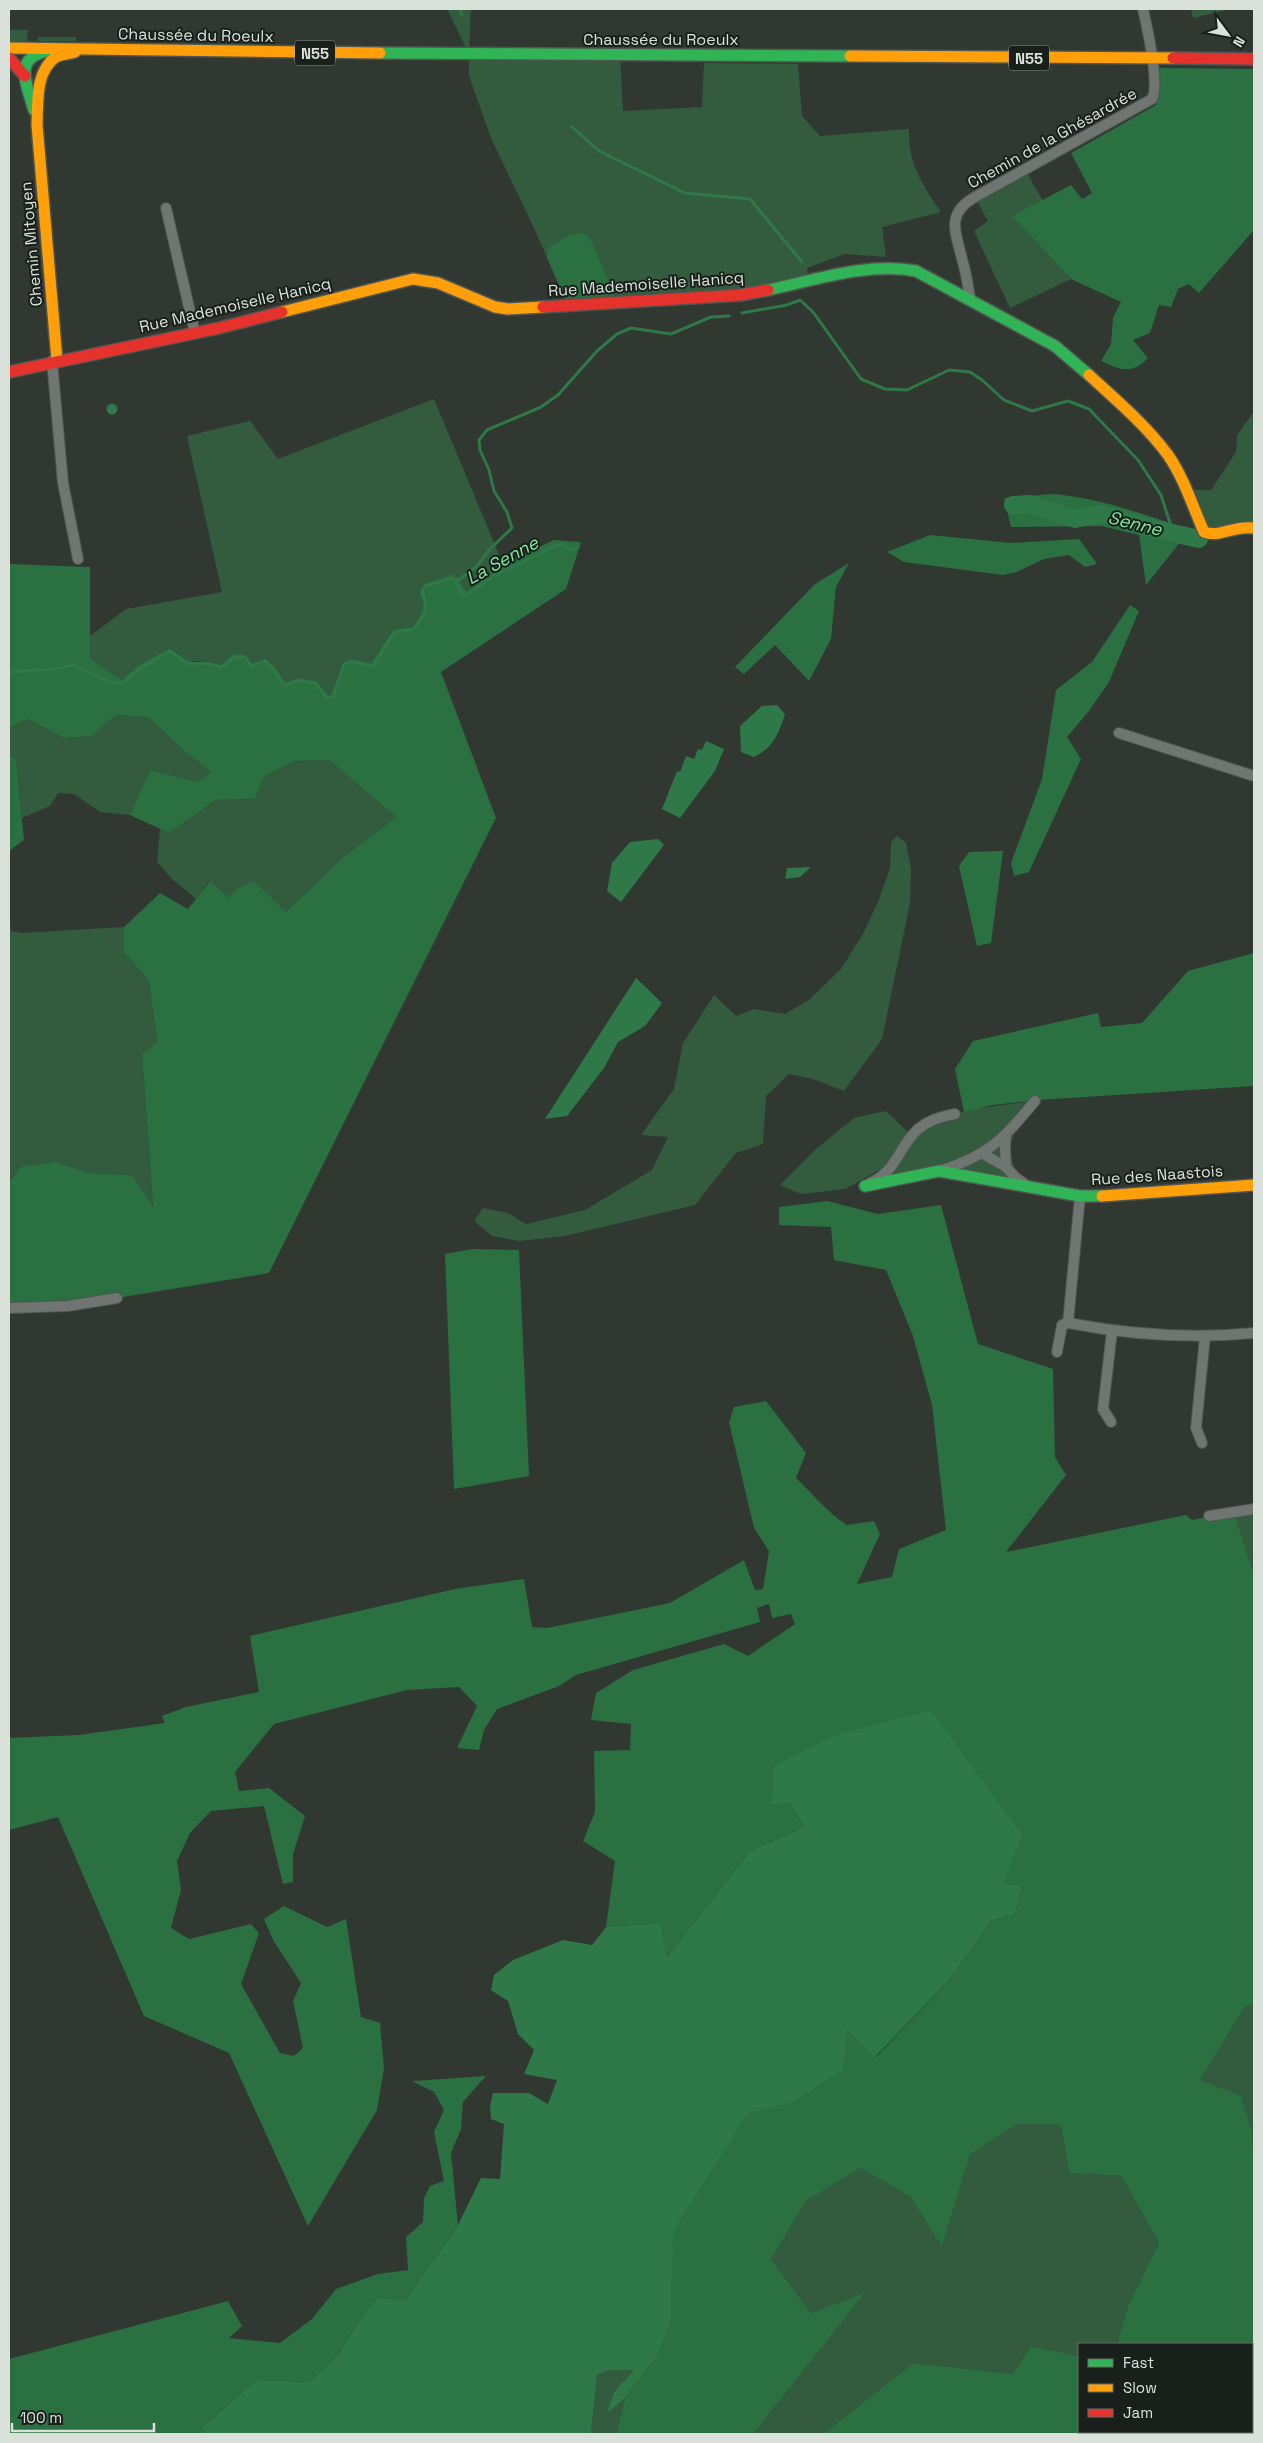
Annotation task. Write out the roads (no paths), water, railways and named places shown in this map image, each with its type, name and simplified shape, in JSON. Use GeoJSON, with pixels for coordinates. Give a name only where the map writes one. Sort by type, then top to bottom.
{"type":"FeatureCollection","features":[{"type":"Feature","properties":{"kind":"street"},"geometry":{"type":"LineString","coordinates":[[1143,9],[1152,60]]}},
{"type":"Feature","properties":{"kind":"street"},"geometry":{"type":"LineString","coordinates":[[9,49],[31,55],[39,63],[37,125]]}},
{"type":"Feature","properties":{"kind":"street","name":"N55"},"geometry":{"type":"LineString","coordinates":[[9,49],[68,50]]}},
{"type":"Feature","properties":{"kind":"street","name":"Chaussée du Roeulx"},"geometry":{"type":"LineString","coordinates":[[68,50],[1152,60],[1254,59]]}},
{"type":"Feature","properties":{"kind":"street","name":"N55"},"geometry":{"type":"LineString","coordinates":[[9,56],[68,50]]}},
{"type":"Feature","properties":{"kind":"street"},"geometry":{"type":"LineString","coordinates":[[38,96],[43,74],[52,60],[57,56],[84,50]]}},
{"type":"Feature","properties":{"kind":"street"},"geometry":{"type":"LineString","coordinates":[[31,55],[24,69],[37,125]]}},
{"type":"Feature","properties":{"kind":"street"},"geometry":{"type":"LineString","coordinates":[[9,56],[25,76]]}},
{"type":"Feature","properties":{"kind":"street","name":"Chemin de la Ghésardrée"},"geometry":{"type":"LineString","coordinates":[[970,298],[954,228],[956,216],[963,206],[975,197],[1152,99],[1155,88],[1152,60]]}},
{"type":"Feature","properties":{"kind":"street","name":"Chemin Mitoyen"},"geometry":{"type":"LineString","coordinates":[[37,125],[63,483],[78,559]]}},
{"type":"Feature","properties":{"kind":"street"},"geometry":{"type":"LineString","coordinates":[[166,208],[195,333]]}},
{"type":"Feature","properties":{"kind":"street","name":"Rue Mademoiselle Hanicq"},"geometry":{"type":"LineString","coordinates":[[9,372],[195,333],[413,279],[437,282],[488,306],[513,309],[741,295],[833,275],[895,267],[927,275],[1055,346],[1136,419],[1168,455],[1181,478],[1204,532],[1210,535],[1218,535],[1242,526],[1254,528]]}},
{"type":"Feature","properties":{"kind":"street"},"geometry":{"type":"LineString","coordinates":[[1120,733],[1254,776]]}},
{"type":"Feature","properties":{"kind":"street","name":"Rue des Naastois"},"geometry":{"type":"LineString","coordinates":[[864,1186],[939,1171],[983,1154],[1006,1135],[1035,1101]]}},
{"type":"Feature","properties":{"kind":"street","name":"Rue des Naastois"},"geometry":{"type":"LineString","coordinates":[[864,1186],[876,1181],[892,1163],[916,1129],[931,1119],[955,1114]]}},
{"type":"Feature","properties":{"kind":"street"},"geometry":{"type":"LineString","coordinates":[[1006,1135],[1004,1146],[1006,1167]]}},
{"type":"Feature","properties":{"kind":"street","name":"Rue des Naastois"},"geometry":{"type":"LineString","coordinates":[[983,1154],[1006,1167],[1015,1177],[1033,1188]]}},
{"type":"Feature","properties":{"kind":"street"},"geometry":{"type":"LineString","coordinates":[[892,1163],[894,1176],[899,1179]]}},
{"type":"Feature","properties":{"kind":"street","name":"Rue des Naastois"},"geometry":{"type":"LineString","coordinates":[[939,1171],[1080,1196],[1126,1196],[1254,1185]]}},
{"type":"Feature","properties":{"kind":"street"},"geometry":{"type":"LineString","coordinates":[[1068,1323],[1080,1196]]}},
{"type":"Feature","properties":{"kind":"street"},"geometry":{"type":"LineString","coordinates":[[9,1308],[68,1306],[117,1298]]}},
{"type":"Feature","properties":{"kind":"street"},"geometry":{"type":"LineString","coordinates":[[1057,1352],[1062,1325],[1068,1323],[1112,1331],[1206,1337],[1254,1333]]}},
{"type":"Feature","properties":{"kind":"street"},"geometry":{"type":"LineString","coordinates":[[1110,1422],[1103,1409],[1112,1331]]}},
{"type":"Feature","properties":{"kind":"street"},"geometry":{"type":"LineString","coordinates":[[1202,1443],[1196,1428],[1206,1337]]}},
{"type":"Feature","properties":{"kind":"street"},"geometry":{"type":"LineString","coordinates":[[1210,1516],[1254,1509]]}},
{"type":"Feature","properties":{"kind":"waterway"},"geometry":{"type":"LineString","coordinates":[[460,9],[462,15]]}},
{"type":"Feature","properties":{"kind":"waterway"},"geometry":{"type":"LineString","coordinates":[[572,127],[599,151],[685,193],[750,199],[802,262]]}},
{"type":"Feature","properties":{"kind":"waterway"},"geometry":{"type":"LineString","coordinates":[[742,313],[787,305],[800,300],[813,312],[861,379],[885,389],[907,390],[949,370],[970,372],[1004,400],[1032,411],[1068,401],[1089,409],[1138,460],[1161,495],[1170,523],[1179,536]]}},
{"type":"Feature","properties":{"kind":"waterway"},"geometry":{"type":"LineString","coordinates":[[456,582],[477,566],[491,548],[512,528],[507,512],[494,491],[489,470],[480,450],[479,440],[487,430],[541,407],[558,395],[597,351],[617,334],[631,328],[671,334],[711,317],[729,316]]}},
{"type":"Feature","properties":{"kind":"waterway","name":"Senne"},"geometry":{"type":"LineString","coordinates":[[1013,505],[1030,504],[1075,519],[1099,514],[1199,539]]}},
{"type":"Feature","properties":{"kind":"waterway","name":"La Senne"},"geometry":{"type":"LineString","coordinates":[[9,672],[56,669],[72,665],[113,683],[124,683],[139,669],[170,651],[188,664],[207,663],[222,667],[235,657],[245,657],[252,666],[265,661],[285,686],[297,680],[315,683],[327,698],[333,697],[344,664],[351,662],[373,666],[394,632],[414,629],[425,612],[426,603],[422,593],[425,586],[453,578],[464,597],[492,577],[555,546],[563,544],[571,550],[578,547]]}}]}
